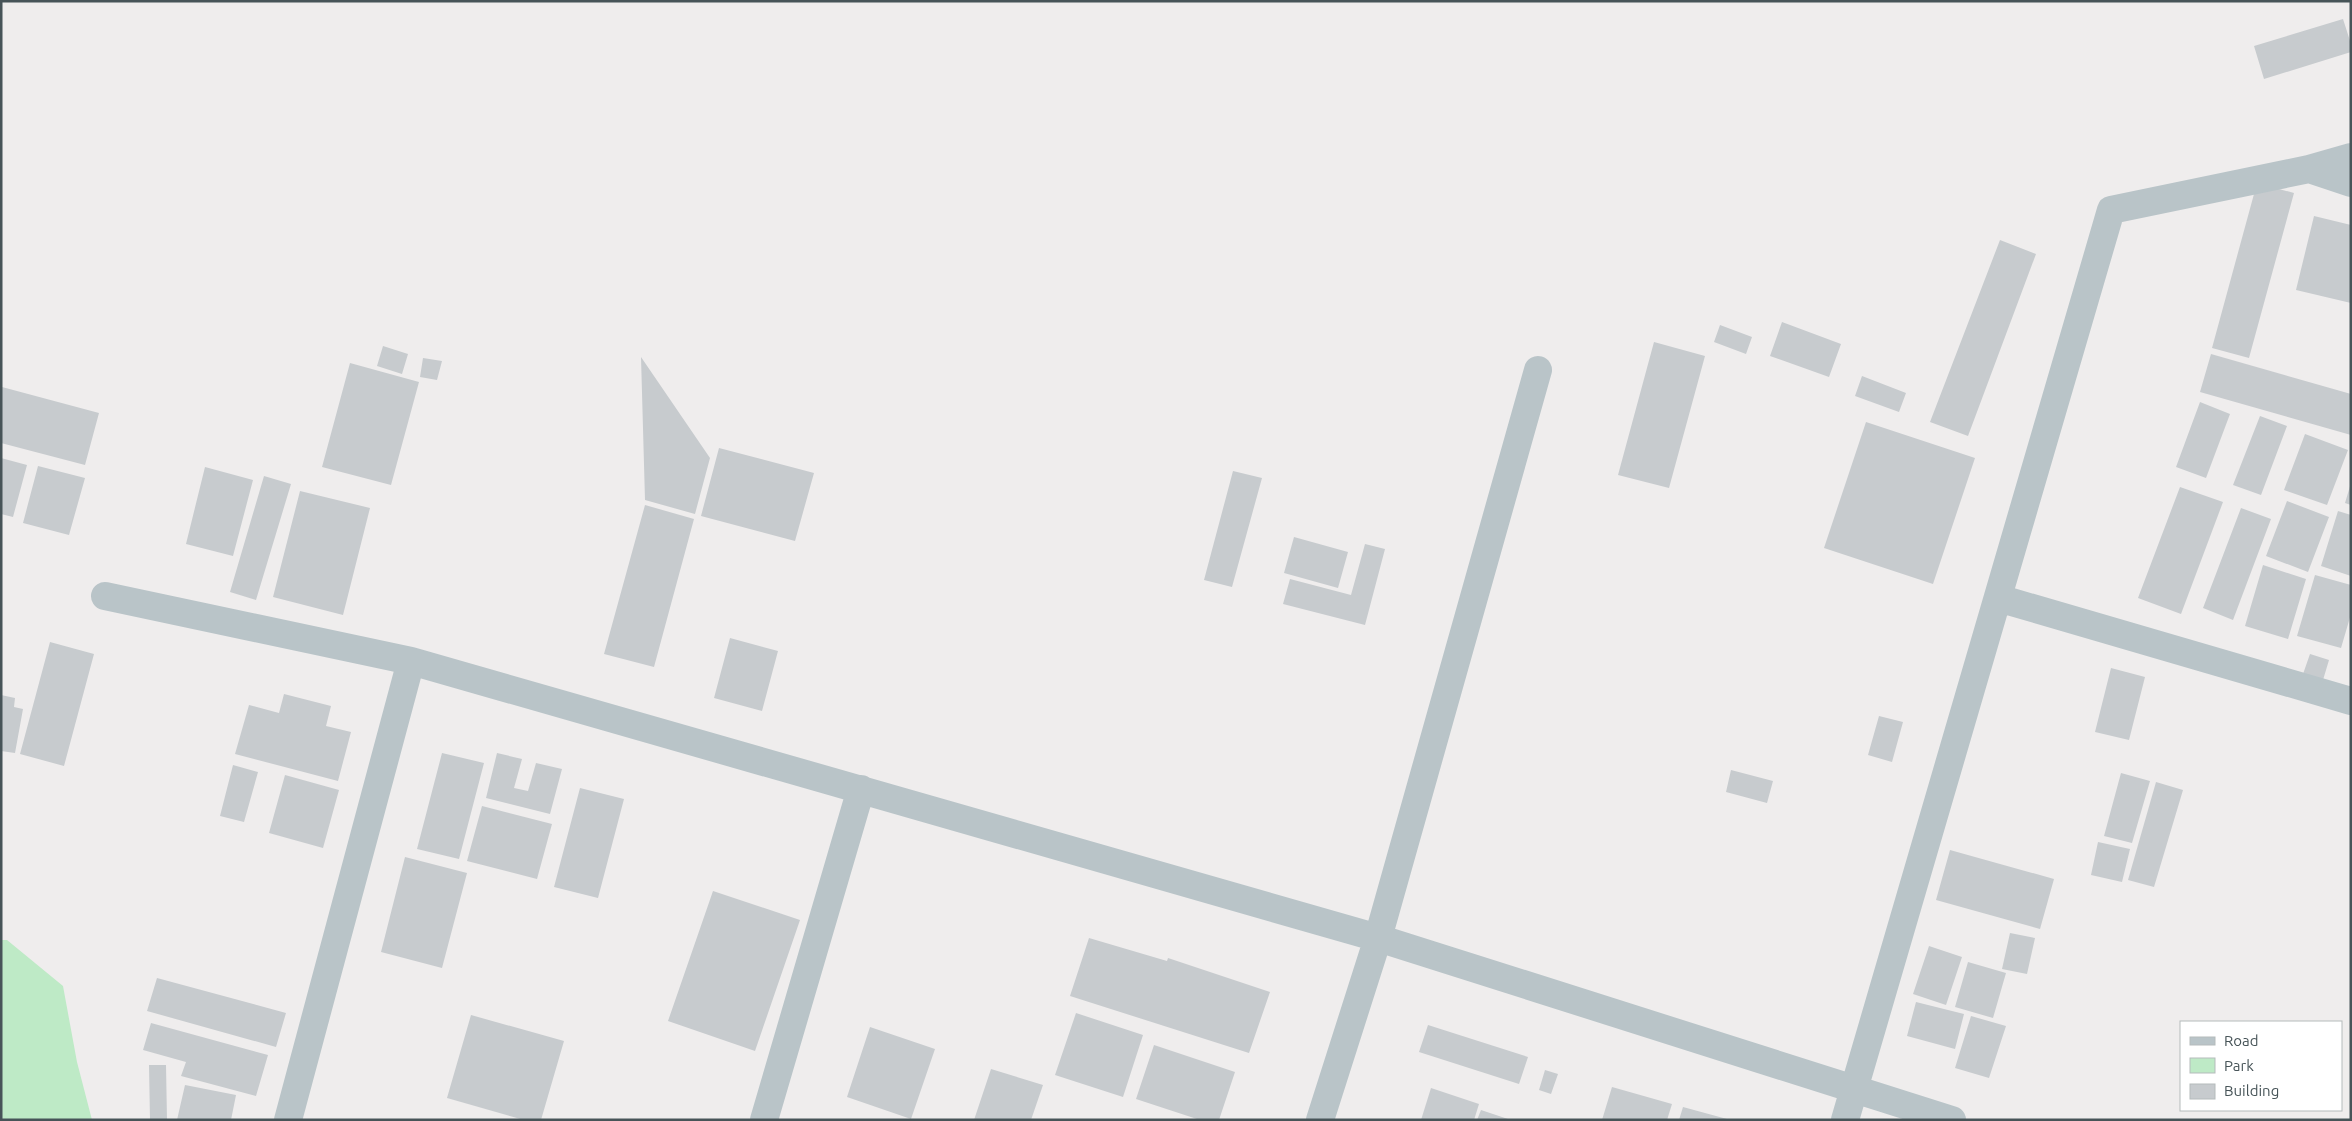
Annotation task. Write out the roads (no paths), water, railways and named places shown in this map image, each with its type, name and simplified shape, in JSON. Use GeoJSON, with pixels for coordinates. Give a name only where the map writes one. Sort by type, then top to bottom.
{"type":"FeatureCollection","features":[{"type":"Feature","properties":{"kind":"street"},"geometry":{"type":"LineString","coordinates":[[1846,1120],[2111,210],[2309,169],[2351,156]]}},
{"type":"Feature","properties":{"kind":"street"},"geometry":{"type":"LineString","coordinates":[[2309,169],[2351,183]]}},
{"type":"Feature","properties":{"kind":"street"},"geometry":{"type":"LineString","coordinates":[[1320,1120],[1378,938],[1538,370]]}},
{"type":"Feature","properties":{"kind":"street"},"geometry":{"type":"LineString","coordinates":[[105,596],[411,661],[1378,938],[1952,1120]]}},
{"type":"Feature","properties":{"kind":"street"},"geometry":{"type":"LineString","coordinates":[[1998,598],[2351,701]]}},
{"type":"Feature","properties":{"kind":"street"},"geometry":{"type":"LineString","coordinates":[[288,1120],[411,661]]}},
{"type":"Feature","properties":{"kind":"street"},"geometry":{"type":"LineString","coordinates":[[764,1120],[861,789]]}}]}
